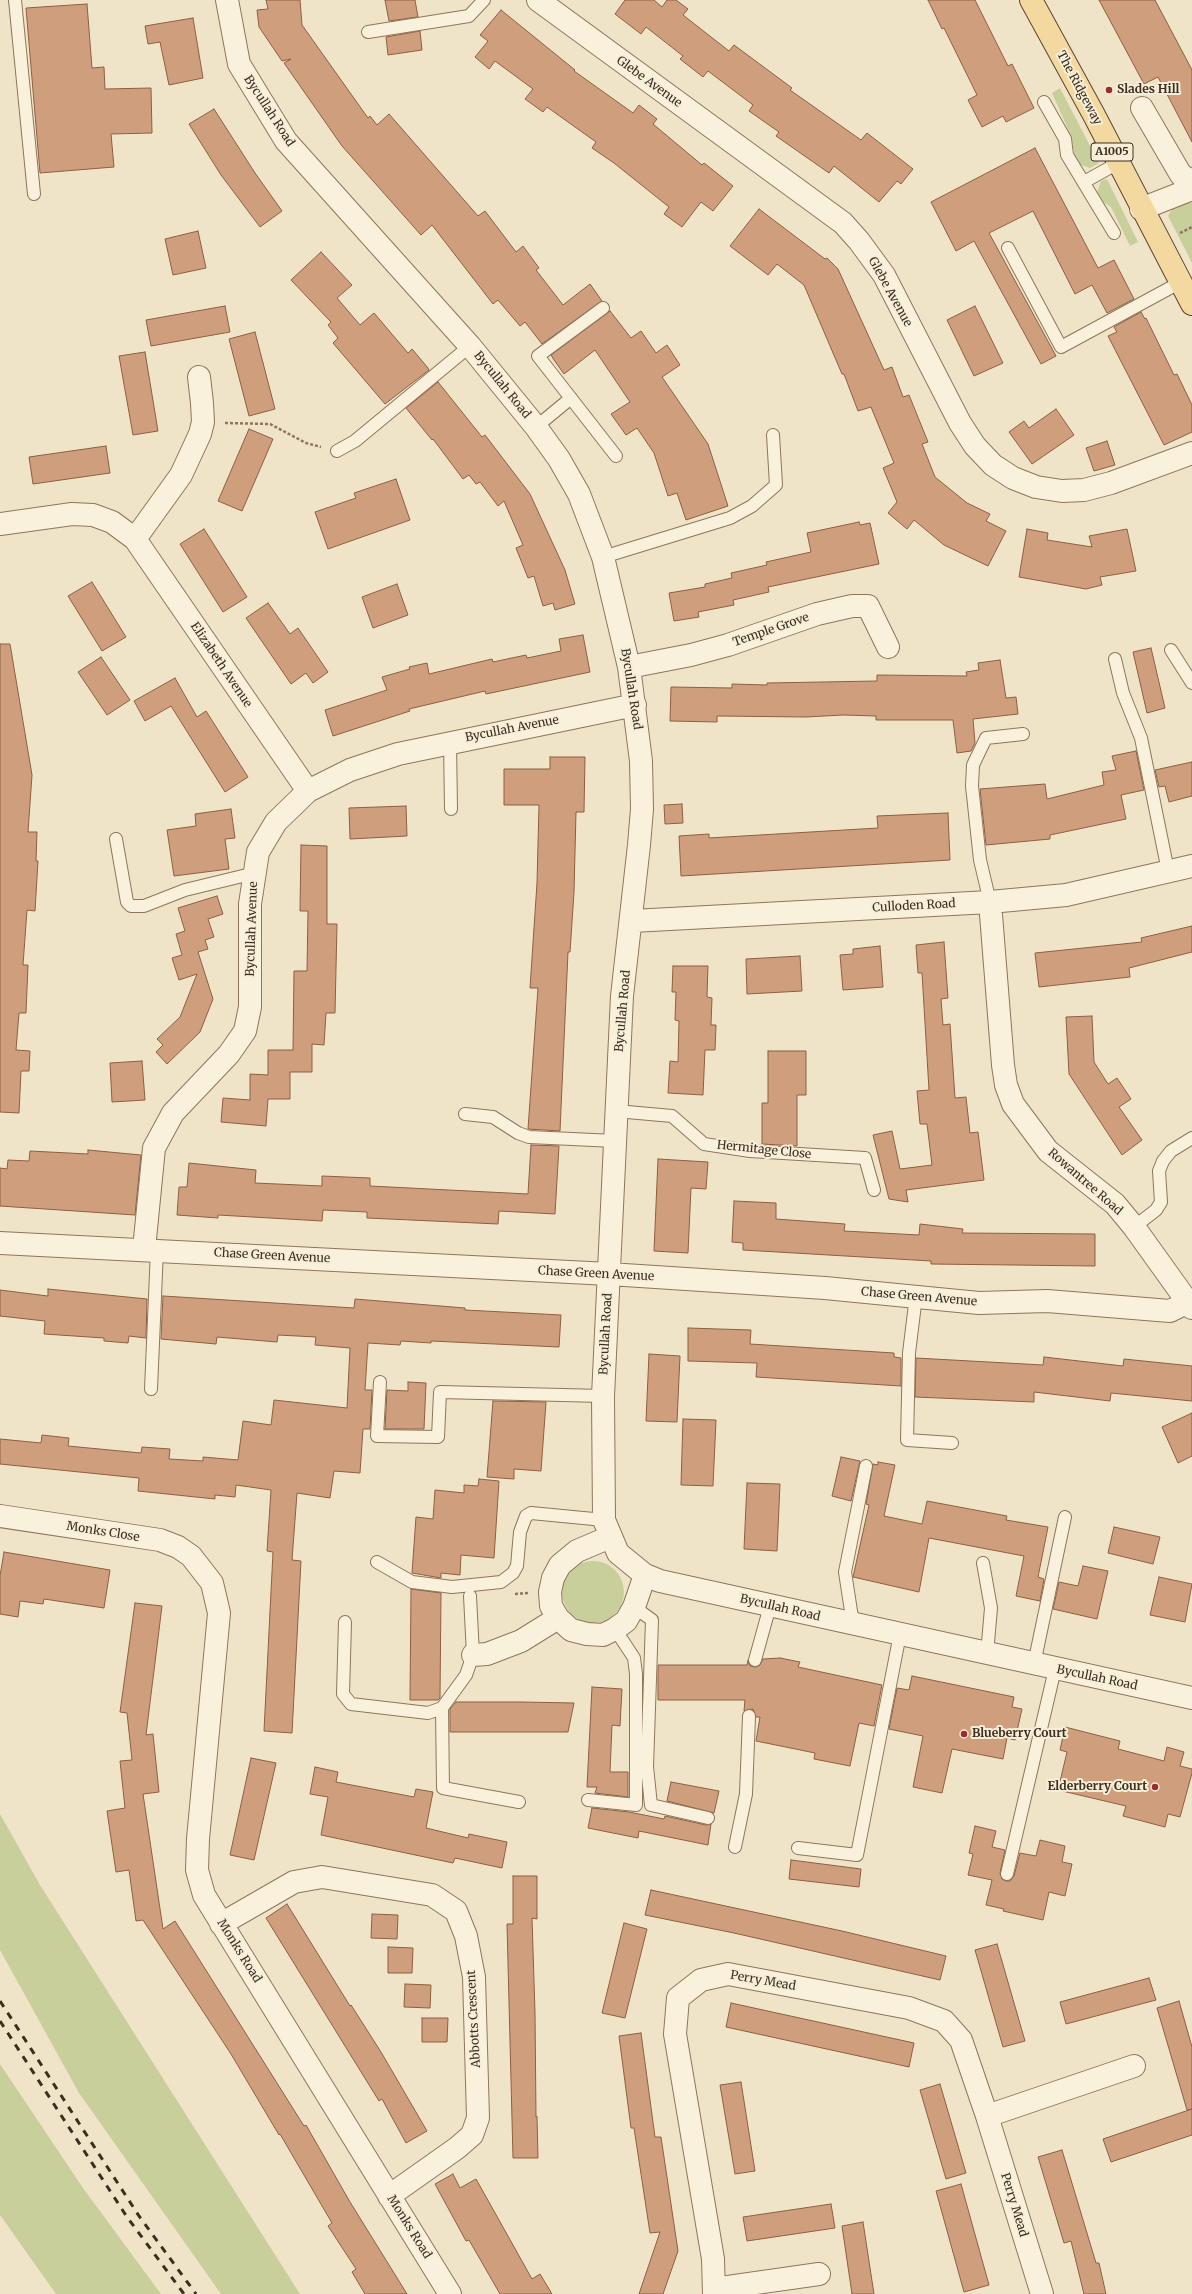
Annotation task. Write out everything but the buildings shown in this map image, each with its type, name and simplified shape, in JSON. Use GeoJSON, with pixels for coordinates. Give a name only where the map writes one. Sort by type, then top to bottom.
{"type":"FeatureCollection","features":[{"type":"Feature","properties":{"kind":"main road","name":"The Ridgeway"},"geometry":{"type":"LineString","coordinates":[[1031,0],[1192,304]]}},
{"type":"Feature","properties":{"kind":"street","name":"Bycullah Road"},"geometry":{"type":"LineString","coordinates":[[227,0],[239,64],[286,141],[470,346],[536,427],[559,459],[579,494],[603,557],[629,667],[641,761],[642,809],[632,921],[622,996],[603,1396],[607,1528],[618,1553],[627,1562],[645,1575],[660,1581],[1192,1698]]}},
{"type":"Feature","properties":{"kind":"street","name":"Glebe Avenue"},"geometry":{"type":"LineString","coordinates":[[538,0],[843,223],[859,241],[884,276],[960,423],[975,446],[993,465],[1013,478],[1036,488],[1062,491],[1084,490],[1111,483],[1192,453]]}},
{"type":"Feature","properties":{"kind":"street"},"geometry":{"type":"LineString","coordinates":[[1141,209],[1189,179],[1142,108]]}},
{"type":"Feature","properties":{"kind":"street"},"geometry":{"type":"LineString","coordinates":[[135,539],[181,475],[200,434],[202,422],[199,377]]}},
{"type":"Feature","properties":{"kind":"street","name":"Elizabeth Avenue"},"geometry":{"type":"LineString","coordinates":[[0,524],[72,514],[93,516],[112,522],[135,539],[308,790]]}},
{"type":"Feature","properties":{"kind":"street","name":"Temple Grove"},"geometry":{"type":"LineString","coordinates":[[629,667],[691,655],[728,645],[818,614],[852,606],[868,606],[888,647]]}},
{"type":"Feature","properties":{"kind":"street","name":"Bycullah Avenue"},"geometry":{"type":"LineString","coordinates":[[151,1250],[154,1148],[174,1113],[229,1054],[245,1031],[250,1007],[250,904],[258,852],[276,822],[308,790],[350,770],[398,754],[450,742],[635,706]]}},
{"type":"Feature","properties":{"kind":"street","name":"Culloden Road"},"geometry":{"type":"LineString","coordinates":[[632,921],[990,902],[1066,895],[1192,866]]}},
{"type":"Feature","properties":{"kind":"street","name":"Rowantree Road"},"geometry":{"type":"LineString","coordinates":[[990,902],[1003,1065],[1006,1085],[1014,1104],[1048,1152],[1115,1204],[1134,1227],[1190,1305]]}},
{"type":"Feature","properties":{"kind":"street","name":"Chase Green Avenue"},"geometry":{"type":"LineString","coordinates":[[0,1243],[609,1274],[825,1288],[979,1303],[1047,1301],[1087,1303],[1170,1311],[1190,1305]]}},
{"type":"Feature","properties":{"kind":"street","name":"Monks Close"},"geometry":{"type":"LineString","coordinates":[[0,1516],[160,1540],[178,1547],[200,1565]]}},
{"type":"Feature","properties":{"kind":"street"},"geometry":{"type":"LineString","coordinates":[[607,1528],[560,1565],[553,1578],[550,1592],[551,1606],[558,1618],[571,1630],[587,1634],[603,1635],[626,1621],[634,1607],[645,1575]]}},
{"type":"Feature","properties":{"kind":"street","name":"Monks Road"},"geometry":{"type":"LineString","coordinates":[[200,1565],[212,1582],[219,1613],[198,1839],[197,1870],[204,1895],[450,2294]]}},
{"type":"Feature","properties":{"kind":"street"},"geometry":{"type":"LineString","coordinates":[[473,1655],[487,1654],[521,1641],[558,1618]]}},
{"type":"Feature","properties":{"kind":"street","name":"Abbotts Crescent"},"geometry":{"type":"LineString","coordinates":[[221,1924],[294,1882],[322,1876],[432,1895],[456,1911],[466,1936],[474,1977],[478,2118],[472,2135],[457,2148],[389,2196]]}},
{"type":"Feature","properties":{"kind":"street","name":"Perry Mead"},"geometry":{"type":"LineString","coordinates":[[819,2274],[714,2292],[713,2259],[675,2034],[678,1998],[702,1980],[728,1974],[909,2008],[944,2021],[961,2040],[987,2116],[1042,2294]]}},
{"type":"Feature","properties":{"kind":"street"},"geometry":{"type":"LineString","coordinates":[[987,2116],[1134,2066]]}},
{"type":"Feature","properties":{"kind":"lane"},"geometry":{"type":"LineString","coordinates":[[15,0],[34,194]]}},
{"type":"Feature","properties":{"kind":"lane"},"geometry":{"type":"LineString","coordinates":[[368,32],[469,16],[484,0]]}},
{"type":"Feature","properties":{"kind":"lane"},"geometry":{"type":"LineString","coordinates":[[1044,102],[1065,139],[1067,155],[1114,233]]}},
{"type":"Feature","properties":{"kind":"lane"},"geometry":{"type":"LineString","coordinates":[[1084,182],[1118,163]]}},
{"type":"Feature","properties":{"kind":"lane"},"geometry":{"type":"LineString","coordinates":[[1008,248],[1061,347],[1181,282]]}},
{"type":"Feature","properties":{"kind":"lane"},"geometry":{"type":"LineString","coordinates":[[603,308],[538,356],[616,456]]}},
{"type":"Feature","properties":{"kind":"lane"},"geometry":{"type":"LineString","coordinates":[[337,451],[355,441],[470,346]]}},
{"type":"Feature","properties":{"kind":"lane"},"geometry":{"type":"LineString","coordinates":[[536,427],[571,398]]}},
{"type":"Feature","properties":{"kind":"lane"},"geometry":{"type":"LineString","coordinates":[[603,557],[730,518],[752,506],[776,485],[773,435]]}},
{"type":"Feature","properties":{"kind":"lane"},"geometry":{"type":"LineString","coordinates":[[1171,650],[1192,683]]}},
{"type":"Feature","properties":{"kind":"lane"},"geometry":{"type":"LineString","coordinates":[[1115,659],[1123,693],[1141,738],[1168,871]]}},
{"type":"Feature","properties":{"kind":"lane"},"geometry":{"type":"LineString","coordinates":[[990,902],[980,860],[972,786],[973,765],[986,738],[1022,734]]}},
{"type":"Feature","properties":{"kind":"lane"},"geometry":{"type":"LineString","coordinates":[[450,742],[451,809]]}},
{"type":"Feature","properties":{"kind":"lane"},"geometry":{"type":"LineString","coordinates":[[116,839],[126,902],[131,906],[144,906],[185,890],[255,873]]}},
{"type":"Feature","properties":{"kind":"lane","name":"Hermitage Close"},"geometry":{"type":"LineString","coordinates":[[616,1111],[672,1116],[704,1144],[750,1151],[864,1158],[874,1190]]}},
{"type":"Feature","properties":{"kind":"lane"},"geometry":{"type":"LineString","coordinates":[[465,1114],[493,1117],[518,1133],[529,1137],[615,1141]]}},
{"type":"Feature","properties":{"kind":"lane"},"geometry":{"type":"LineString","coordinates":[[1134,1227],[1156,1210],[1161,1202],[1159,1171],[1163,1161],[1171,1151],[1192,1138]]}},
{"type":"Feature","properties":{"kind":"lane"},"geometry":{"type":"LineString","coordinates":[[151,1250],[151,1389]]}},
{"type":"Feature","properties":{"kind":"lane"},"geometry":{"type":"LineString","coordinates":[[916,1296],[909,1353],[907,1440],[952,1443]]}},
{"type":"Feature","properties":{"kind":"lane"},"geometry":{"type":"LineString","coordinates":[[380,1382],[377,1436],[438,1437],[440,1392],[603,1396]]}},
{"type":"Feature","properties":{"kind":"lane"},"geometry":{"type":"LineString","coordinates":[[853,1624],[845,1572],[866,1466]]}},
{"type":"Feature","properties":{"kind":"lane"},"geometry":{"type":"LineString","coordinates":[[377,1562],[412,1582],[452,1587],[501,1582],[513,1573],[517,1566],[520,1532],[526,1516],[531,1513],[549,1513],[607,1528]]}},
{"type":"Feature","properties":{"kind":"lane"},"geometry":{"type":"LineString","coordinates":[[1034,1664],[1065,1517]]}},
{"type":"Feature","properties":{"kind":"lane"},"geometry":{"type":"LineString","coordinates":[[983,1563],[991,1608],[987,1654]]}},
{"type":"Feature","properties":{"kind":"lane"},"geometry":{"type":"LineString","coordinates":[[345,1622],[343,1694],[351,1704],[428,1713],[442,1708],[466,1675],[473,1655],[470,1596]]}},
{"type":"Feature","properties":{"kind":"lane"},"geometry":{"type":"LineString","coordinates":[[755,1660],[770,1606]]}},
{"type":"Feature","properties":{"kind":"lane"},"geometry":{"type":"LineString","coordinates":[[634,1607],[652,1620],[647,1767],[651,1805],[708,1818]]}},
{"type":"Feature","properties":{"kind":"lane"},"geometry":{"type":"LineString","coordinates":[[588,1800],[636,1804],[636,1674],[634,1658],[615,1628]]}},
{"type":"Feature","properties":{"kind":"lane"},"geometry":{"type":"LineString","coordinates":[[798,1848],[857,1855],[900,1634]]}},
{"type":"Feature","properties":{"kind":"lane"},"geometry":{"type":"LineString","coordinates":[[1007,1874],[1055,1669]]}},
{"type":"Feature","properties":{"kind":"lane"},"geometry":{"type":"LineString","coordinates":[[442,1708],[443,1788],[519,1802]]}},
{"type":"Feature","properties":{"kind":"lane"},"geometry":{"type":"LineString","coordinates":[[735,1847],[746,1794],[749,1716]]}},
{"type":"Feature","properties":{"kind":"path"},"geometry":{"type":"LineString","coordinates":[[202,422],[270,424],[306,443],[337,451]]}},
{"type":"Feature","properties":{"kind":"green space"},"geometry":{"type":"Polygon","coordinates":[[[1060,88],[1099,163],[1090,168],[1078,164],[1075,158],[1071,136],[1052,93],[1060,88]]]}},
{"type":"Feature","properties":{"kind":"green space"},"geometry":{"type":"Polygon","coordinates":[[[1107,179],[1138,242],[1130,246],[1111,207],[1101,201],[1096,195],[1101,181],[1107,179]]]}},
{"type":"Feature","properties":{"kind":"green space"},"geometry":{"type":"Polygon","coordinates":[[[1182,203],[1192,203],[1192,263],[1168,216],[1173,207],[1182,203]]]}},
{"type":"Feature","properties":{"kind":"green space"},"geometry":{"type":"Polygon","coordinates":[[[593,1561],[605,1563],[615,1570],[622,1580],[624,1592],[622,1604],[615,1614],[605,1621],[593,1623],[581,1621],[571,1614],[564,1604],[562,1592],[564,1580],[571,1570],[581,1563],[593,1561]]]}},
{"type":"Feature","properties":{"kind":"green space"},"geometry":{"type":"Polygon","coordinates":[[[0,1814],[40,1885],[300,2294],[221,2294],[79,2093],[0,1950],[0,1814]]]}},
{"type":"Feature","properties":{"kind":"green space"},"geometry":{"type":"Polygon","coordinates":[[[0,2064],[83,2188],[161,2294],[56,2294],[0,2215],[0,2064]]]}},
{"type":"Feature","properties":{"kind":"railway"},"geometry":{"type":"LineString","coordinates":[[0,2001],[139,2216],[196,2294]]}},
{"type":"Feature","properties":{"kind":"railway"},"geometry":{"type":"LineString","coordinates":[[0,2021],[127,2217],[184,2294]]}},
{"type":"Feature","properties":{"kind":"place","name":"Slades Hill"},"geometry":{"type":"Point","coordinates":[1109,90]}},
{"type":"Feature","properties":{"kind":"place","name":"Blueberry Court"},"geometry":{"type":"Point","coordinates":[964,1734]}},
{"type":"Feature","properties":{"kind":"place","name":"Elderberry Court"},"geometry":{"type":"Point","coordinates":[1155,1787]}}]}
